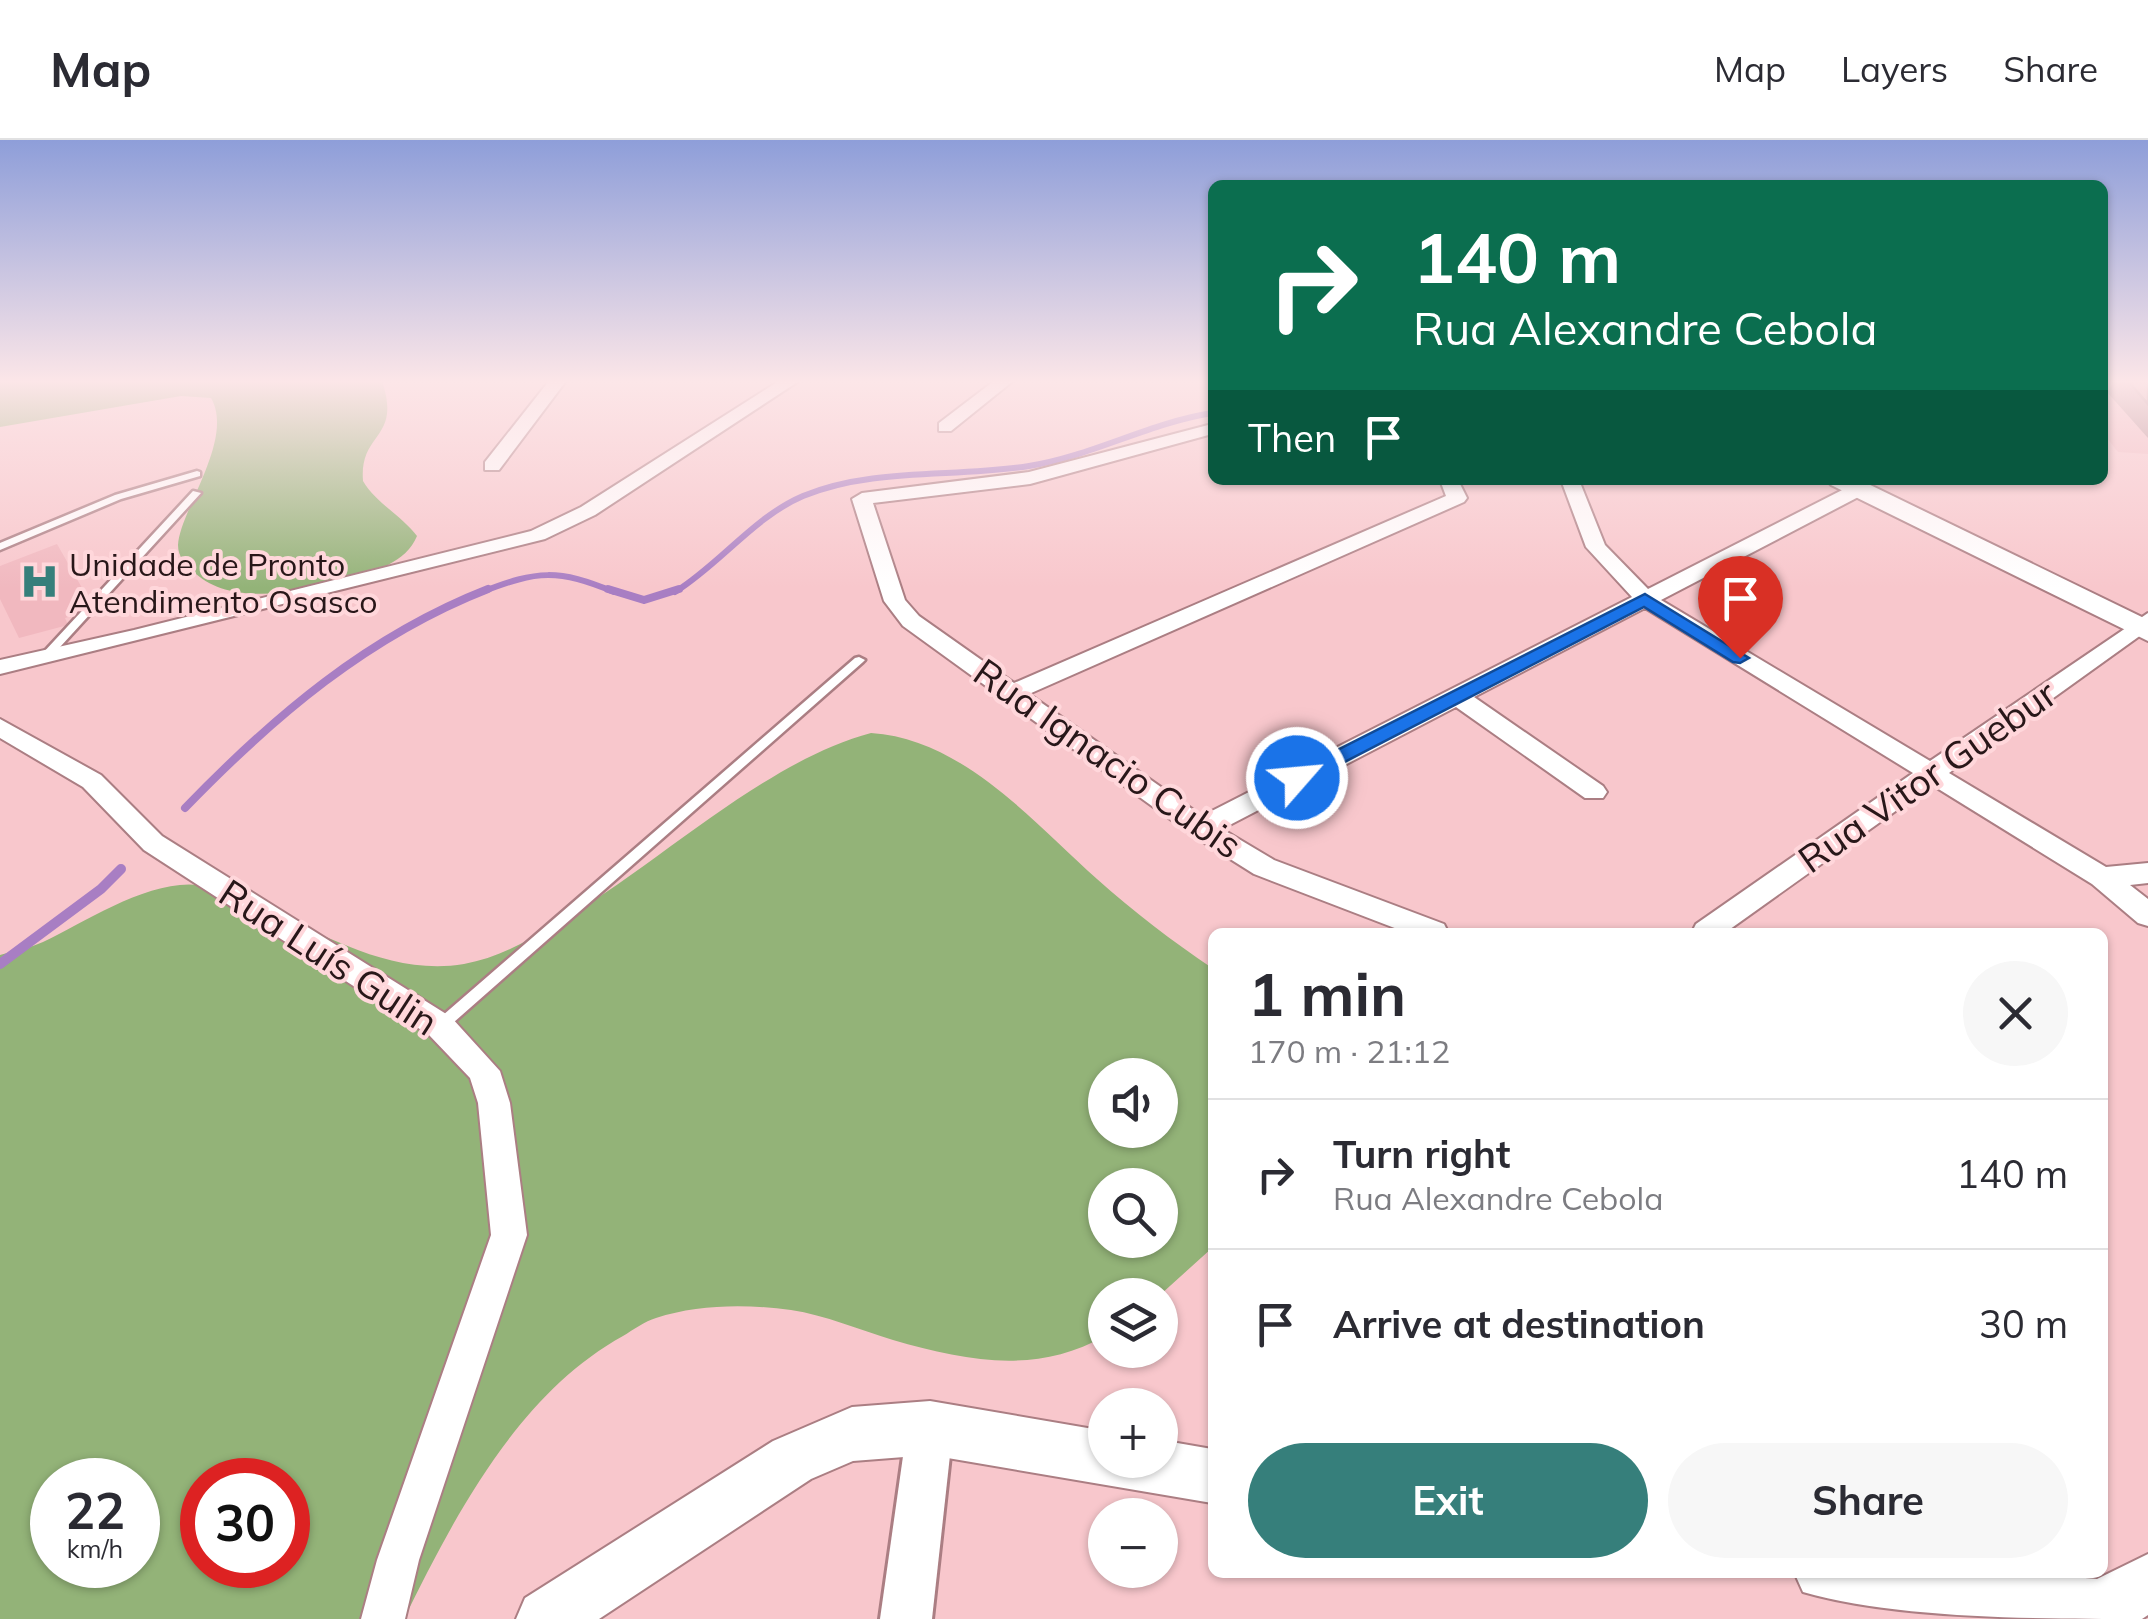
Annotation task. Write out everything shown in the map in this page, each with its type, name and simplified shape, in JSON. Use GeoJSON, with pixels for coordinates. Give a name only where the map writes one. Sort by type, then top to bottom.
{"type":"FeatureCollection","features":[{"type":"Feature","properties":{"kind":"main road"},"geometry":{"type":"LineString","coordinates":[[1852,485],[2145,626]]}},
{"type":"Feature","properties":{"kind":"main road"},"geometry":{"type":"LineString","coordinates":[[546,1619],[792,1460],[852,1434],[930,1428],[1088,1455]]}},
{"type":"Feature","properties":{"kind":"main road"},"geometry":{"type":"LineString","coordinates":[[1178,1470],[1208,1475]]}},
{"type":"Feature","properties":{"kind":"main road"},"geometry":{"type":"LineString","coordinates":[[1861,1578],[2053,1608],[2118,1604]]}},
{"type":"Feature","properties":{"kind":"street"},"geometry":{"type":"LineString","coordinates":[[492,466],[504,450]]}},
{"type":"Feature","properties":{"kind":"street"},"geometry":{"type":"LineString","coordinates":[[0,667],[538,535],[588,511],[683,450]]}},
{"type":"Feature","properties":{"kind":"street","name":"Rua Ignacio Cubis"},"geometry":{"type":"LineString","coordinates":[[1134,450],[1030,478],[862,499],[895,601],[911,621],[1201,828],[1264,867],[1424,928]]}},
{"type":"Feature","properties":{"kind":"street"},"geometry":{"type":"LineString","coordinates":[[1014,692],[1457,498],[1451,485]]}},
{"type":"Feature","properties":{"kind":"street"},"geometry":{"type":"LineString","coordinates":[[1572,485],[1596,547],[1645,599],[1928,775],[2102,877],[2148,914]]}},
{"type":"Feature","properties":{"kind":"street"},"geometry":{"type":"LineString","coordinates":[[1201,828],[1645,599],[1848,485]]}},
{"type":"Feature","properties":{"kind":"street","name":"Rua Vitor Guebur"},"geometry":{"type":"LineString","coordinates":[[1712,928],[2145,626]]}},
{"type":"Feature","properties":{"kind":"street"},"geometry":{"type":"LineString","coordinates":[[1458,696],[1594,792]]}},
{"type":"Feature","properties":{"kind":"street","name":"Rua Luís Gulin"},"geometry":{"type":"LineString","coordinates":[[0,727],[92,780],[152,843],[440,1026],[484,1071],[494,1103],[509,1235],[398,1560],[383,1619]]}},
{"type":"Feature","properties":{"kind":"street"},"geometry":{"type":"LineString","coordinates":[[2102,877],[2148,874]]}},
{"type":"Feature","properties":{"kind":"street"},"geometry":{"type":"LineString","coordinates":[[906,1619],[930,1428]]}},
{"type":"Feature","properties":{"kind":"lane"},"geometry":{"type":"LineString","coordinates":[[0,547],[118,497],[197,474]]}},
{"type":"Feature","properties":{"kind":"lane"},"geometry":{"type":"LineString","coordinates":[[46,656],[196,493]]}},
{"type":"Feature","properties":{"kind":"lane"},"geometry":{"type":"LineString","coordinates":[[440,1026],[859,660]]}},
{"type":"Feature","properties":{"kind":"shaded area"},"geometry":{"type":"Polygon","coordinates":[[[2148,450],[2148,454],[2118,452],[2148,450]]]}},
{"type":"Feature","properties":{"kind":"shaded area","name":"Unidade de Pronto Atendimento Osasco"},"geometry":{"type":"Polygon","coordinates":[[[57,544],[90,602],[78,607],[81,613],[65,618],[68,625],[19,638],[0,599],[0,566],[57,544]]]}},
{"type":"Feature","properties":{"kind":"green space"},"geometry":{"type":"Polygon","coordinates":[[[369,450],[363,481],[417,536],[397,559],[348,579],[268,594],[226,590],[193,571],[178,549],[181,530],[212,453],[369,450]]]}},
{"type":"Feature","properties":{"kind":"green space"},"geometry":{"type":"Polygon","coordinates":[[[871,733],[936,750],[994,786],[1125,903],[1208,965],[1208,1252],[1178,1279],[1088,1278],[1088,1344],[1027,1360],[947,1354],[817,1315],[775,1308],[706,1308],[648,1321],[586,1361],[521,1424],[468,1499],[404,1619],[0,1619],[0,955],[43,942],[139,895],[160,888],[199,885],[231,894],[385,959],[437,966],[464,964],[511,949],[554,925],[749,792],[830,747],[871,733]]]}},
{"type":"Feature","properties":{"kind":"waterway"},"geometry":{"type":"LineString","coordinates":[[679,589],[753,528],[803,496],[857,481],[1001,470],[1090,450]]}},
{"type":"Feature","properties":{"kind":"waterway"},"geometry":{"type":"LineString","coordinates":[[482,592],[518,579],[548,575],[578,579],[614,592]]}},
{"type":"Feature","properties":{"kind":"waterway"},"geometry":{"type":"LineString","coordinates":[[185,808],[253,742],[325,682],[403,630],[488,589]]}},
{"type":"Feature","properties":{"kind":"waterway"},"geometry":{"type":"LineString","coordinates":[[608,589],[644,600],[679,589]]}},
{"type":"Feature","properties":{"kind":"waterway"},"geometry":{"type":"LineString","coordinates":[[675,592],[679,589]]}},
{"type":"Feature","properties":{"kind":"waterway"},"geometry":{"type":"LineString","coordinates":[[0,964],[101,889],[121,869]]}},
{"type":"Feature","properties":{"kind":"place","name":"Unidade de Pronto Atendimento Osasco"},"geometry":{"type":"Point","coordinates":[39,582]}},
{"type":"Feature","properties":{"kind":"route"},"geometry":{"type":"LineString","coordinates":[[1297,778],[1645,599],[1740,658]]}}]}
